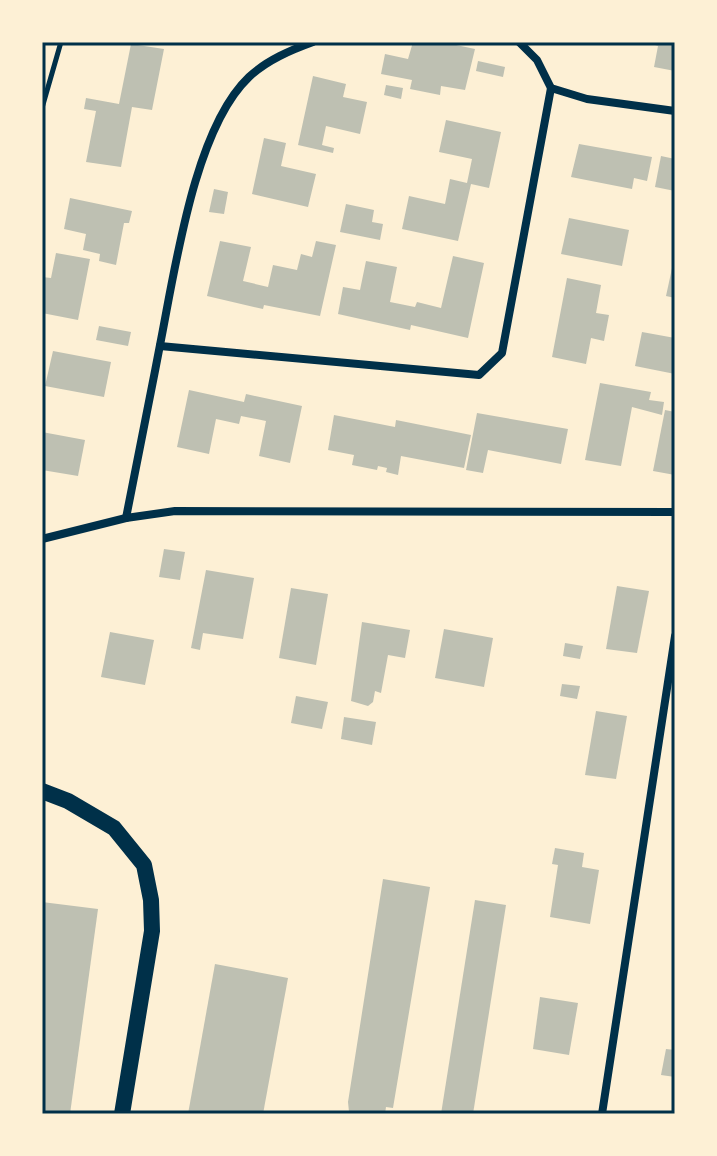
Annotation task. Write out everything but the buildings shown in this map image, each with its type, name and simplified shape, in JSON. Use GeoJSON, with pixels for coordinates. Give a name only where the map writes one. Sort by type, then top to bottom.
{"type":"FeatureCollection","features":[{"type":"Feature","properties":{"kind":"main road"},"geometry":{"type":"LineString","coordinates":[[42,791],[68,801],[114,828],[144,865],[151,900],[152,931],[122,1114]]}},
{"type":"Feature","properties":{"kind":"main road"},"geometry":{"type":"LineString","coordinates":[[42,799],[68,801]]}},
{"type":"Feature","properties":{"kind":"street"},"geometry":{"type":"LineString","coordinates":[[126,518],[172,283],[200,165],[217,122],[249,77],[284,53],[313,42]]}},
{"type":"Feature","properties":{"kind":"street"},"geometry":{"type":"LineString","coordinates":[[160,346],[479,375],[502,353],[551,88],[537,60],[519,42]]}},
{"type":"Feature","properties":{"kind":"street"},"geometry":{"type":"LineString","coordinates":[[551,88],[587,99],[675,111]]}},
{"type":"Feature","properties":{"kind":"street"},"geometry":{"type":"LineString","coordinates":[[42,539],[126,518],[175,511],[675,512]]}},
{"type":"Feature","properties":{"kind":"street"},"geometry":{"type":"LineString","coordinates":[[602,1114],[675,636]]}},
{"type":"Feature","properties":{"kind":"path"},"geometry":{"type":"LineString","coordinates":[[42,108],[61,42]]}}]}
